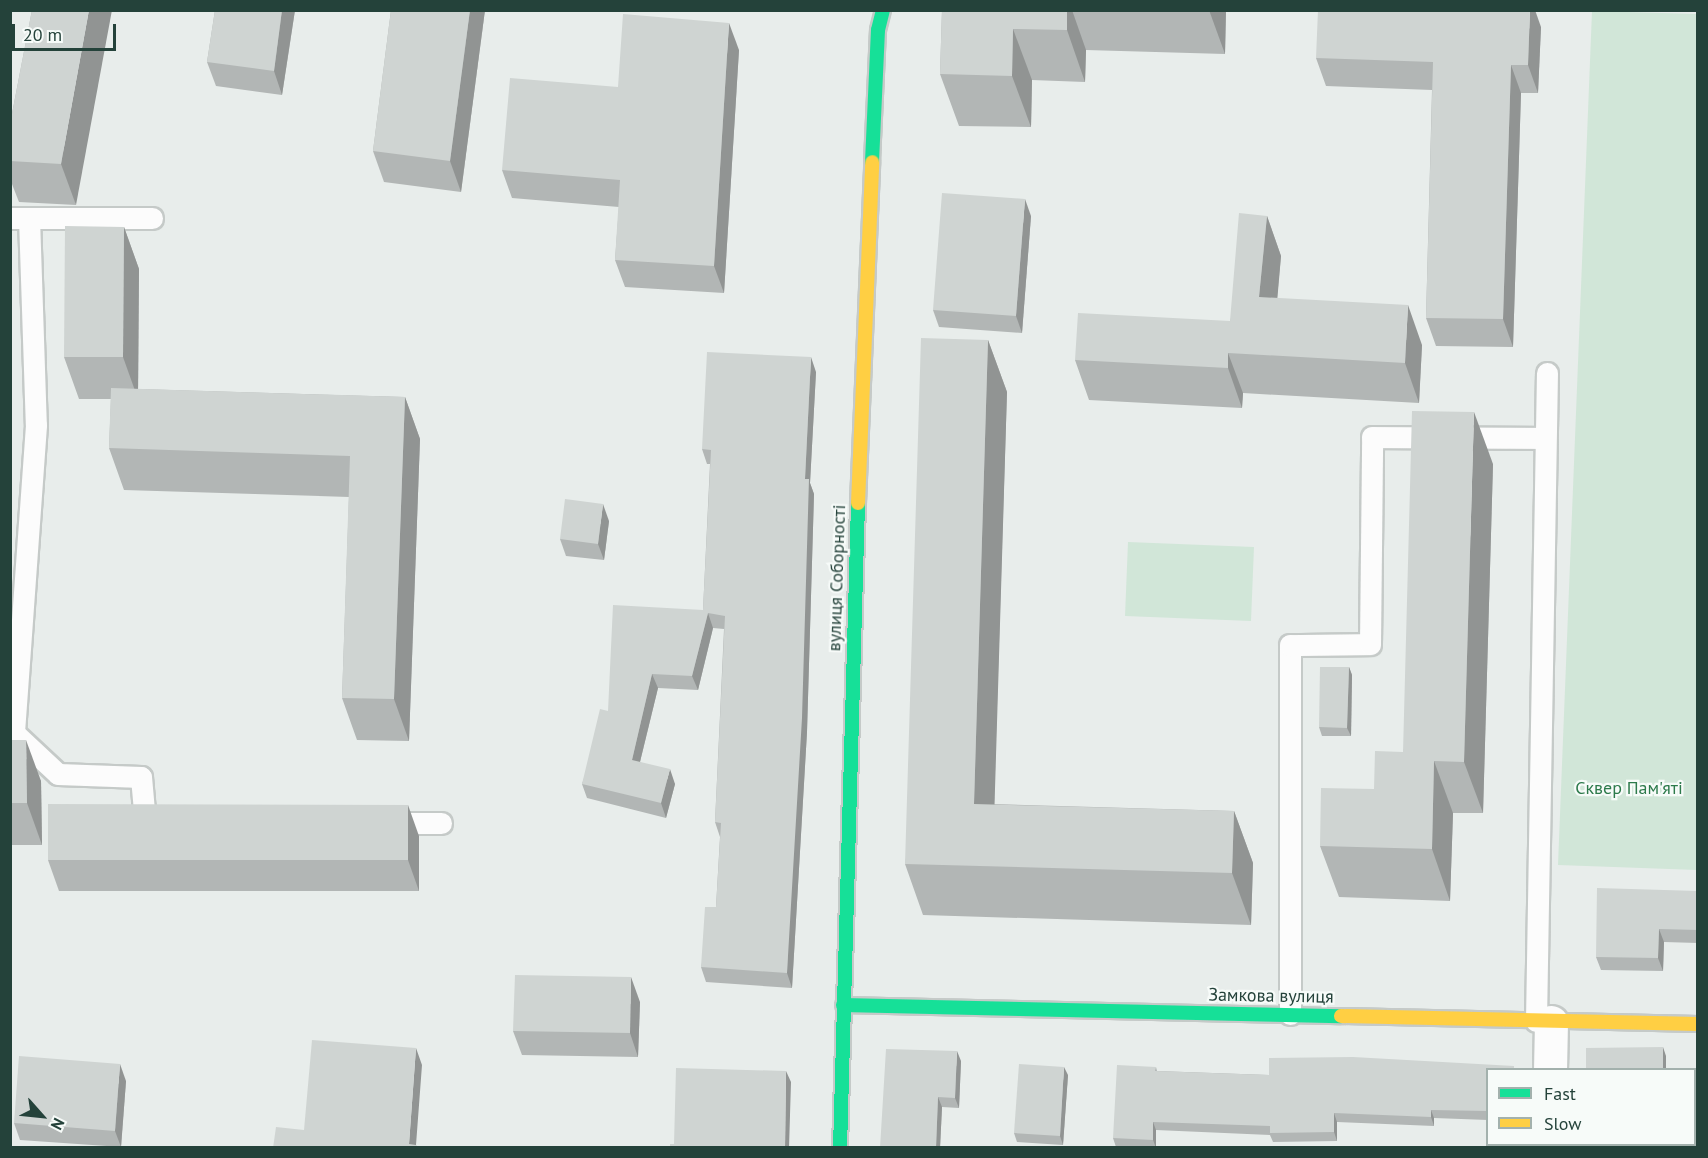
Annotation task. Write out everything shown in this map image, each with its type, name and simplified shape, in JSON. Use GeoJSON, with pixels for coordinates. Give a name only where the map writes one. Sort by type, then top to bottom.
{"type":"FeatureCollection","features":[{"type":"Feature","properties":{"kind":"street","name":"вулиця Соборності"},"geometry":{"type":"LineString","coordinates":[[840,1148],[853,608],[878,30],[883,10]]}},
{"type":"Feature","properties":{"kind":"street","name":"Замкова вулиця"},"geometry":{"type":"LineString","coordinates":[[843,1005],[1698,1024]]}},
{"type":"Feature","properties":{"kind":"street"},"geometry":{"type":"LineString","coordinates":[[1544,1022],[1550,1068]]}},
{"type":"Feature","properties":{"kind":"lane"},"geometry":{"type":"LineString","coordinates":[[152,218],[20,218],[36,425],[14,733],[58,774],[141,777],[145,822],[177,823]]}},
{"type":"Feature","properties":{"kind":"lane"},"geometry":{"type":"LineString","coordinates":[[1544,1022],[1546,373]]}},
{"type":"Feature","properties":{"kind":"lane"},"geometry":{"type":"LineString","coordinates":[[1290,1014],[1290,645],[1370,644],[1372,436],[1545,438]]}},
{"type":"Feature","properties":{"kind":"lane"},"geometry":{"type":"LineString","coordinates":[[370,822],[441,823]]}},
{"type":"Feature","properties":{"kind":"green space","name":"Сквер Пам'яті"},"geometry":{"type":"Polygon","coordinates":[[[1592,11],[1697,14],[1697,870],[1558,865],[1592,11]]]}},
{"type":"Feature","properties":{"kind":"green space"},"geometry":{"type":"Polygon","coordinates":[[[1128,542],[1254,547],[1251,621],[1125,616],[1128,542]]]}},
{"type":"Feature","properties":{"kind":"building"},"geometry":{"type":"Polygon","coordinates":[[[32,10],[89,10],[61,164],[10,161],[10,124],[32,10]]]}},
{"type":"Feature","properties":{"kind":"building"},"geometry":{"type":"Polygon","coordinates":[[[215,10],[282,10],[274,71],[207,62],[215,10]]]}},
{"type":"Feature","properties":{"kind":"building"},"geometry":{"type":"Polygon","coordinates":[[[391,10],[470,10],[450,161],[373,151],[391,10]]]}},
{"type":"Feature","properties":{"kind":"building"},"geometry":{"type":"Polygon","coordinates":[[[942,10],[1067,10],[1067,30],[1013,29],[1012,76],[940,74],[942,10]]]}},
{"type":"Feature","properties":{"kind":"building"},"geometry":{"type":"Polygon","coordinates":[[[1318,10],[1530,10],[1528,65],[1511,65],[1503,319],[1426,318],[1433,62],[1316,58],[1318,10]]]}},
{"type":"Feature","properties":{"kind":"building"},"geometry":{"type":"Polygon","coordinates":[[[623,14],[729,23],[714,266],[615,260],[620,180],[502,170],[510,78],[618,87],[623,14]]]}},
{"type":"Feature","properties":{"kind":"building"},"geometry":{"type":"Polygon","coordinates":[[[942,193],[1025,199],[1016,316],[933,310],[942,193]]]}},
{"type":"Feature","properties":{"kind":"building"},"geometry":{"type":"Polygon","coordinates":[[[1239,213],[1267,216],[1259,297],[1408,305],[1405,363],[1228,353],[1228,368],[1075,360],[1078,313],[1230,321],[1239,213]]]}},
{"type":"Feature","properties":{"kind":"building"},"geometry":{"type":"Polygon","coordinates":[[[65,226],[124,227],[123,357],[64,357],[65,226]]]}},
{"type":"Feature","properties":{"kind":"building"},"geometry":{"type":"Polygon","coordinates":[[[921,338],[988,340],[974,804],[1234,811],[1232,873],[905,864],[921,338]]]}},
{"type":"Feature","properties":{"kind":"building"},"geometry":{"type":"Polygon","coordinates":[[[707,352],[811,357],[805,479],[809,479],[802,718],[787,973],[701,967],[705,907],[716,907],[721,823],[715,822],[725,616],[708,613],[692,676],[652,674],[632,760],[670,769],[661,803],[582,784],[600,709],[608,711],[613,605],[703,610],[711,450],[702,449],[707,352]]]}},
{"type":"Feature","properties":{"kind":"building"},"geometry":{"type":"Polygon","coordinates":[[[111,388],[405,397],[394,699],[342,698],[350,456],[109,448],[111,388]]]}},
{"type":"Feature","properties":{"kind":"building"},"geometry":{"type":"Polygon","coordinates":[[[1412,411],[1474,412],[1464,762],[1434,761],[1432,849],[1320,846],[1321,788],[1374,789],[1375,751],[1403,752],[1412,411]]]}},
{"type":"Feature","properties":{"kind":"building"},"geometry":{"type":"Polygon","coordinates":[[[565,499],[603,504],[598,544],[560,539],[565,499]]]}},
{"type":"Feature","properties":{"kind":"building"},"geometry":{"type":"Polygon","coordinates":[[[1320,667],[1349,667],[1347,728],[1319,727],[1320,667]]]}},
{"type":"Feature","properties":{"kind":"building"},"geometry":{"type":"Polygon","coordinates":[[[10,740],[26,740],[27,803],[10,803],[10,740]]]}},
{"type":"Feature","properties":{"kind":"building"},"geometry":{"type":"Polygon","coordinates":[[[48,804],[408,805],[408,860],[48,860],[48,804]]]}},
{"type":"Feature","properties":{"kind":"building"},"geometry":{"type":"Polygon","coordinates":[[[1597,888],[1698,891],[1698,930],[1659,929],[1658,958],[1596,957],[1597,888]]]}},
{"type":"Feature","properties":{"kind":"building"},"geometry":{"type":"Polygon","coordinates":[[[515,975],[631,977],[630,1033],[513,1031],[515,975]]]}},
{"type":"Feature","properties":{"kind":"building"},"geometry":{"type":"Polygon","coordinates":[[[312,1040],[416,1048],[409,1144],[416,1145],[416,1148],[273,1148],[276,1127],[304,1130],[312,1040]]]}},
{"type":"Feature","properties":{"kind":"building"},"geometry":{"type":"Polygon","coordinates":[[[1663,1047],[1663,1068],[1586,1068],[1586,1048],[1663,1047]]]}},
{"type":"Feature","properties":{"kind":"building"},"geometry":{"type":"Polygon","coordinates":[[[886,1049],[957,1051],[955,1098],[938,1097],[936,1148],[880,1148],[886,1049]]]}},
{"type":"Feature","properties":{"kind":"building"},"geometry":{"type":"Polygon","coordinates":[[[19,1056],[120,1064],[115,1131],[14,1123],[19,1056]]]}},
{"type":"Feature","properties":{"kind":"building"},"geometry":{"type":"Polygon","coordinates":[[[1353,1057],[1514,1066],[1514,1068],[1486,1068],[1486,1111],[1431,1110],[1431,1117],[1334,1113],[1334,1132],[1270,1133],[1270,1126],[1153,1122],[1153,1140],[1113,1138],[1117,1065],[1156,1067],[1155,1071],[1269,1075],[1269,1058],[1353,1057]]]}},
{"type":"Feature","properties":{"kind":"building"},"geometry":{"type":"Polygon","coordinates":[[[1019,1064],[1064,1067],[1060,1136],[1014,1133],[1019,1064]]]}},
{"type":"Feature","properties":{"kind":"building"},"geometry":{"type":"Polygon","coordinates":[[[676,1068],[786,1071],[785,1148],[670,1148],[670,1144],[674,1144],[676,1068]]]}},
{"type":"Feature","properties":{"kind":"building"},"geometry":{"type":"Polygon","coordinates":[[[512,1146],[583,1148],[512,1148],[512,1146]]]}},
{"type":"Feature","properties":{"kind":"building"},"geometry":{"type":"Polygon","coordinates":[[[1571,1146],[1628,1146],[1628,1148],[1571,1148],[1571,1146]]]}},
{"type":"Feature","properties":{"kind":"traffic: fast"},"geometry":{"type":"LineString","coordinates":[[872,162],[878,30],[883,10]]}},
{"type":"Feature","properties":{"kind":"traffic: fast"},"geometry":{"type":"LineString","coordinates":[[840,1148],[858,503]]}},
{"type":"Feature","properties":{"kind":"traffic: fast"},"geometry":{"type":"LineString","coordinates":[[843,1005],[1341,1016]]}},
{"type":"Feature","properties":{"kind":"traffic: slow"},"geometry":{"type":"LineString","coordinates":[[858,503],[872,162]]}},
{"type":"Feature","properties":{"kind":"traffic: slow"},"geometry":{"type":"LineString","coordinates":[[1341,1016],[1698,1024]]}}]}
